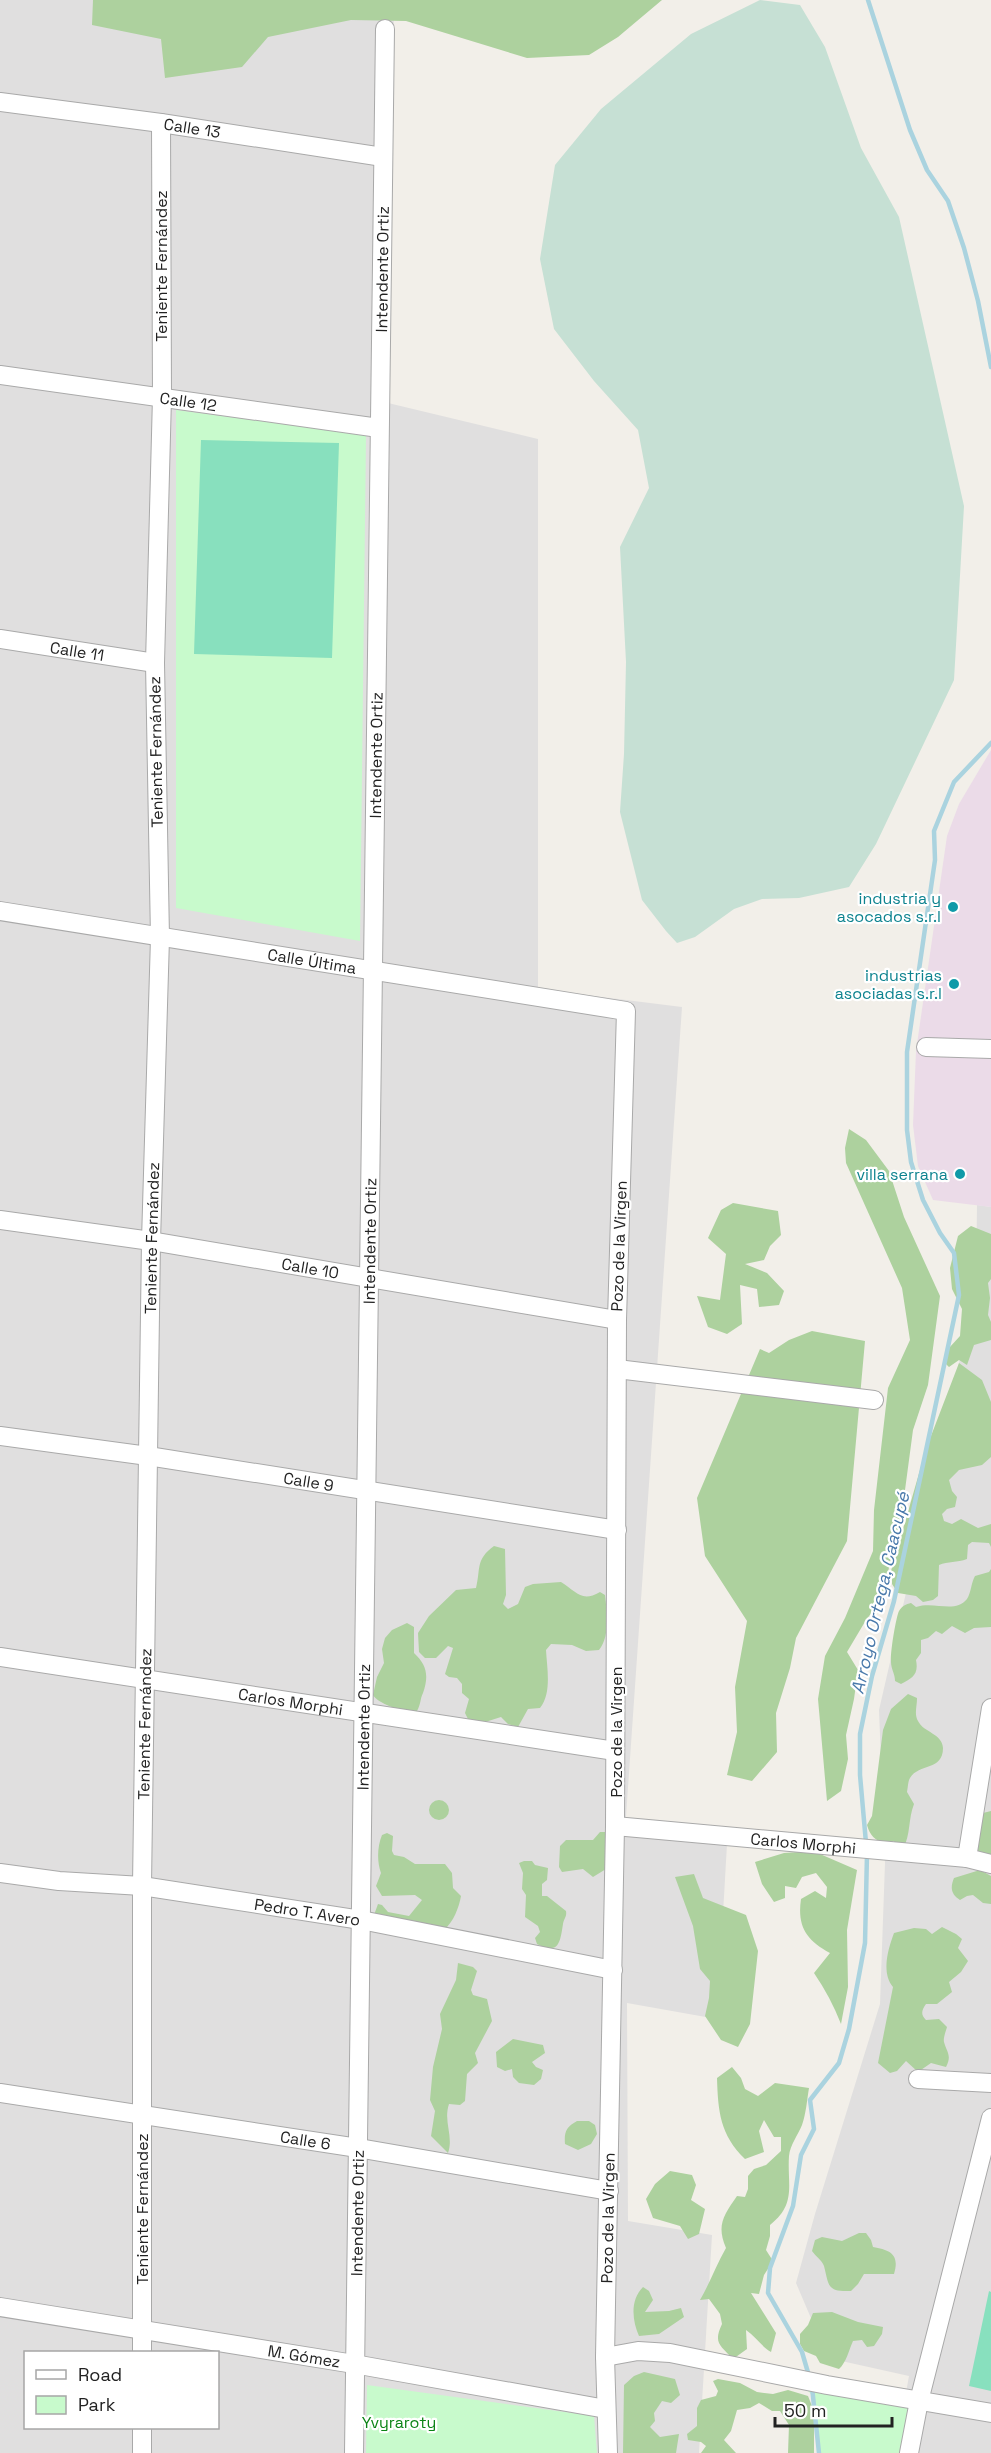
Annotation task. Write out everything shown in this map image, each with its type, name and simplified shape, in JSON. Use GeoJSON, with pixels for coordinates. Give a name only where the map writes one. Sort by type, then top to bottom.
{"type":"FeatureCollection","features":[{"type":"Feature","properties":{"kind":"street","name":"Intendente Ortiz"},"geometry":{"type":"LineString","coordinates":[[354,2453],[375,971],[385,29]]}},
{"type":"Feature","properties":{"kind":"street","name":"Calle 13"},"geometry":{"type":"LineString","coordinates":[[0,102],[161,123],[383,158]]}},
{"type":"Feature","properties":{"kind":"street","name":"Teniente Fernández"},"geometry":{"type":"LineString","coordinates":[[142,2351],[142,1886],[151,1241],[160,938],[154,663],[162,397],[161,123]]}},
{"type":"Feature","properties":{"kind":"street","name":"Calle 12"},"geometry":{"type":"LineString","coordinates":[[0,375],[379,428]]}},
{"type":"Feature","properties":{"kind":"street","name":"Calle 11"},"geometry":{"type":"LineString","coordinates":[[0,639],[154,663]]}},
{"type":"Feature","properties":{"kind":"street","name":"Calle Última"},"geometry":{"type":"LineString","coordinates":[[0,912],[626,1011]]}},
{"type":"Feature","properties":{"kind":"street","name":"Pozo de la Virgen"},"geometry":{"type":"LineString","coordinates":[[608,2453],[605,2356],[615,1826],[617,1320],[626,1011]]}},
{"type":"Feature","properties":{"kind":"street"},"geometry":{"type":"LineString","coordinates":[[926,1047],[991,1049]]}},
{"type":"Feature","properties":{"kind":"street","name":"Calle 10"},"geometry":{"type":"LineString","coordinates":[[0,1220],[151,1241],[617,1320]]}},
{"type":"Feature","properties":{"kind":"street"},"geometry":{"type":"LineString","coordinates":[[617,1369],[874,1400]]}},
{"type":"Feature","properties":{"kind":"street","name":"Calle 9"},"geometry":{"type":"LineString","coordinates":[[0,1436],[148,1456],[617,1530]]}},
{"type":"Feature","properties":{"kind":"street","name":"Carlos Morphi"},"geometry":{"type":"LineString","coordinates":[[0,1657],[615,1751]]}},
{"type":"Feature","properties":{"kind":"street"},"geometry":{"type":"LineString","coordinates":[[967,1858],[991,1708]]}},
{"type":"Feature","properties":{"kind":"street","name":"Carlos Morphi"},"geometry":{"type":"LineString","coordinates":[[615,1826],[888,1853],[967,1858],[991,1864]]}},
{"type":"Feature","properties":{"kind":"street","name":"Pedro T. Avero"},"geometry":{"type":"LineString","coordinates":[[0,1873],[59,1881],[142,1886],[361,1920],[613,1970]]}},
{"type":"Feature","properties":{"kind":"street"},"geometry":{"type":"LineString","coordinates":[[918,2079],[991,2083]]}},
{"type":"Feature","properties":{"kind":"street","name":"Calle 6"},"geometry":{"type":"LineString","coordinates":[[0,2093],[358,2148],[609,2191]]}},
{"type":"Feature","properties":{"kind":"street"},"geometry":{"type":"LineString","coordinates":[[909,2453],[919,2401],[991,2118]]}},
{"type":"Feature","properties":{"kind":"street","name":"M. Gómez"},"geometry":{"type":"LineString","coordinates":[[0,2307],[354,2364],[606,2409]]}},
{"type":"Feature","properties":{"kind":"street"},"geometry":{"type":"LineString","coordinates":[[605,2356],[654,2351],[827,2385],[991,2413]]}},
{"type":"Feature","properties":{"kind":"street"},"geometry":{"type":"LineString","coordinates":[[142,2429],[142,2453]]}},
{"type":"Feature","properties":{"kind":"shaded area"},"geometry":{"type":"Polygon","coordinates":[[[0,0],[307,0],[394,9],[388,403],[538,439],[538,989],[682,1007],[625,1831],[727,1844],[717,2019],[627,2003],[628,2221],[712,2235],[699,2453],[0,2453],[0,0]]]}},
{"type":"Feature","properties":{"kind":"shaded area"},"geometry":{"type":"Polygon","coordinates":[[[991,750],[991,1207],[933,1200],[918,1166],[913,1125],[916,1051],[947,836],[959,804],[991,750]]]}},
{"type":"Feature","properties":{"kind":"shaded area"},"geometry":{"type":"Polygon","coordinates":[[[977,1205],[991,1207],[991,2453],[895,2453],[909,2376],[828,2358],[796,2283],[880,2004],[885,1863],[879,1710],[976,1289],[977,1205]]]}},
{"type":"Feature","properties":{"kind":"green space"},"geometry":{"type":"Polygon","coordinates":[[[93,0],[662,0],[618,37],[589,55],[527,58],[406,21],[351,20],[268,37],[242,67],[165,78],[161,39],[92,25],[93,0]]]}},
{"type":"Feature","properties":{"kind":"green space"},"geometry":{"type":"Polygon","coordinates":[[[760,0],[800,5],[825,47],[861,148],[899,217],[964,506],[954,680],[876,844],[849,887],[799,898],[762,899],[734,909],[695,937],[677,943],[642,900],[620,812],[626,662],[620,547],[649,488],[638,430],[594,381],[554,329],[540,259],[555,165],[601,109],[691,34],[760,0]]]}},
{"type":"Feature","properties":{"kind":"green space"},"geometry":{"type":"Polygon","coordinates":[[[176,410],[366,435],[360,941],[176,908],[176,410]]]}},
{"type":"Feature","properties":{"kind":"green space"},"geometry":{"type":"Polygon","coordinates":[[[201,440],[339,443],[332,658],[194,654],[201,440]]]}},
{"type":"Feature","properties":{"kind":"green space"},"geometry":{"type":"Polygon","coordinates":[[[849,1129],[866,1140],[889,1171],[904,1217],[940,1296],[928,1385],[913,1430],[903,1505],[882,1599],[847,1652],[858,1670],[846,1735],[848,1759],[841,1791],[827,1801],[818,1699],[825,1656],[845,1618],[873,1551],[874,1510],[888,1388],[910,1340],[902,1288],[846,1163],[845,1148],[849,1129]]]}},
{"type":"Feature","properties":{"kind":"green space"},"geometry":{"type":"Polygon","coordinates":[[[733,1203],[778,1211],[781,1235],[770,1246],[764,1260],[745,1264],[767,1273],[784,1291],[779,1305],[759,1307],[757,1289],[740,1285],[742,1324],[727,1334],[708,1327],[697,1296],[720,1300],[726,1254],[708,1238],[721,1210],[733,1203]]]}},
{"type":"Feature","properties":{"kind":"green space"},"geometry":{"type":"Polygon","coordinates":[[[971,1226],[991,1234],[988,1315],[991,1322],[991,1340],[974,1345],[967,1365],[959,1360],[949,1367],[943,1361],[949,1348],[960,1336],[962,1309],[952,1289],[950,1268],[958,1236],[971,1226]]]}},
{"type":"Feature","properties":{"kind":"green space"},"geometry":{"type":"Polygon","coordinates":[[[812,1331],[865,1341],[847,1541],[796,1638],[790,1668],[776,1713],[777,1752],[752,1781],[727,1775],[737,1732],[735,1687],[747,1621],[705,1556],[697,1498],[760,1349],[769,1353],[789,1340],[812,1331]]]}},
{"type":"Feature","properties":{"kind":"green space"},"geometry":{"type":"Polygon","coordinates":[[[959,1363],[982,1380],[991,1402],[991,1457],[982,1465],[959,1470],[949,1480],[952,1491],[957,1497],[955,1507],[947,1509],[942,1514],[944,1521],[952,1524],[961,1519],[978,1528],[991,1524],[991,1547],[989,1543],[972,1542],[968,1545],[967,1559],[939,1565],[938,1596],[933,1600],[923,1602],[916,1596],[898,1593],[892,1584],[891,1571],[926,1449],[959,1363]]]}},
{"type":"Feature","properties":{"kind":"green space"},"geometry":{"type":"Polygon","coordinates":[[[494,1546],[505,1549],[506,1595],[503,1604],[508,1609],[518,1604],[525,1587],[533,1584],[561,1582],[583,1596],[600,1592],[605,1595],[606,1631],[599,1650],[586,1651],[572,1645],[551,1644],[546,1650],[548,1680],[544,1702],[540,1708],[528,1709],[518,1727],[508,1724],[501,1717],[482,1723],[468,1719],[465,1713],[469,1699],[462,1693],[462,1684],[457,1678],[445,1674],[453,1648],[448,1646],[436,1658],[425,1658],[419,1652],[418,1633],[429,1616],[456,1590],[476,1588],[481,1560],[494,1546]]]}},
{"type":"Feature","properties":{"kind":"green space"},"geometry":{"type":"Polygon","coordinates":[[[991,1569],[991,1627],[974,1628],[965,1633],[952,1626],[942,1634],[936,1631],[928,1638],[921,1640],[921,1653],[916,1660],[914,1675],[901,1684],[895,1681],[891,1652],[896,1620],[901,1608],[911,1603],[916,1607],[957,1606],[967,1599],[975,1576],[989,1572],[991,1569]]]}},
{"type":"Feature","properties":{"kind":"green space"},"geometry":{"type":"Polygon","coordinates":[[[407,1623],[414,1627],[414,1653],[426,1671],[425,1687],[417,1711],[412,1712],[386,1705],[373,1695],[377,1677],[384,1663],[382,1649],[385,1638],[392,1630],[407,1623]]]}},
{"type":"Feature","properties":{"kind":"green space"},"geometry":{"type":"Polygon","coordinates":[[[908,1694],[917,1698],[918,1721],[940,1739],[943,1748],[942,1755],[935,1764],[919,1770],[909,1779],[907,1792],[914,1804],[906,1843],[903,1849],[896,1849],[894,1841],[886,1844],[873,1837],[867,1825],[872,1816],[883,1730],[891,1709],[908,1694]]]}},
{"type":"Feature","properties":{"kind":"green space"},"geometry":{"type":"Polygon","coordinates":[[[435,1800],[443,1800],[449,1806],[449,1814],[443,1820],[435,1820],[429,1814],[429,1806],[435,1800]]]}},
{"type":"Feature","properties":{"kind":"green space"},"geometry":{"type":"Polygon","coordinates":[[[991,1811],[991,1859],[972,1850],[979,1814],[991,1811]]]}},
{"type":"Feature","properties":{"kind":"green space"},"geometry":{"type":"Polygon","coordinates":[[[600,1832],[608,1832],[606,1869],[593,1877],[583,1869],[562,1872],[559,1867],[560,1846],[566,1840],[593,1840],[600,1832]]]}},
{"type":"Feature","properties":{"kind":"green space"},"geometry":{"type":"Polygon","coordinates":[[[387,1833],[393,1836],[394,1855],[404,1857],[415,1864],[445,1864],[452,1873],[453,1888],[461,1896],[451,1923],[445,1929],[374,1915],[378,1904],[388,1912],[409,1916],[422,1900],[415,1895],[382,1896],[376,1886],[381,1873],[378,1859],[379,1844],[382,1835],[387,1833]]]}},
{"type":"Feature","properties":{"kind":"green space"},"geometry":{"type":"Polygon","coordinates":[[[813,1851],[857,1870],[847,1930],[848,1987],[841,2024],[814,1973],[830,1953],[809,1937],[800,1917],[801,1899],[815,1891],[826,1898],[827,1887],[816,1873],[802,1877],[796,1888],[785,1886],[785,1898],[774,1902],[762,1884],[755,1862],[784,1853],[813,1851]]]}},
{"type":"Feature","properties":{"kind":"green space"},"geometry":{"type":"Polygon","coordinates":[[[532,1861],[535,1865],[548,1868],[547,1880],[542,1884],[542,1896],[547,1896],[566,1911],[561,1937],[554,1948],[537,1944],[535,1938],[540,1932],[538,1926],[525,1917],[526,1895],[522,1889],[523,1873],[519,1863],[532,1861]]]}},
{"type":"Feature","properties":{"kind":"green space"},"geometry":{"type":"Polygon","coordinates":[[[980,1870],[991,1876],[991,1904],[983,1903],[973,1895],[960,1900],[952,1891],[954,1878],[980,1870]]]}},
{"type":"Feature","properties":{"kind":"green space"},"geometry":{"type":"Polygon","coordinates":[[[694,1874],[703,1898],[746,1915],[758,1951],[750,2024],[738,2047],[721,2040],[705,2016],[710,1981],[700,1969],[693,1926],[675,1877],[694,1874]]]}},
{"type":"Feature","properties":{"kind":"green space"},"geometry":{"type":"Polygon","coordinates":[[[942,1927],[962,1939],[958,1948],[968,1961],[961,1972],[949,1982],[952,1992],[937,2004],[926,2004],[922,2012],[926,2020],[939,2019],[947,2027],[944,2040],[948,2063],[946,2067],[931,2063],[918,2072],[906,2061],[897,2071],[890,2073],[878,2063],[893,1987],[886,1968],[894,1933],[914,1928],[926,1929],[932,1934],[942,1927]]]}},
{"type":"Feature","properties":{"kind":"green space"},"geometry":{"type":"Polygon","coordinates":[[[458,1963],[473,1967],[477,1971],[471,1990],[473,1995],[487,1999],[492,2021],[475,2053],[478,2063],[467,2074],[465,2101],[460,2105],[449,2104],[447,2117],[450,2147],[448,2153],[431,2136],[435,2111],[430,2100],[433,2067],[442,2029],[440,2014],[456,1980],[458,1963]]]}},
{"type":"Feature","properties":{"kind":"green space"},"geometry":{"type":"Polygon","coordinates":[[[513,2039],[543,2045],[545,2053],[532,2062],[543,2070],[541,2079],[534,2085],[519,2083],[513,2077],[512,2069],[505,2071],[497,2067],[496,2052],[513,2039]]]}},
{"type":"Feature","properties":{"kind":"green space"},"geometry":{"type":"Polygon","coordinates":[[[732,2067],[741,2078],[745,2089],[758,2096],[775,2083],[809,2088],[803,2121],[790,2152],[787,2202],[770,2225],[766,2250],[773,2261],[764,2275],[759,2294],[751,2293],[776,2333],[771,2352],[746,2330],[747,2349],[733,2359],[721,2347],[718,2340],[722,2324],[720,2314],[709,2299],[700,2300],[726,2248],[722,2233],[725,2215],[737,2196],[745,2197],[748,2189],[748,2176],[754,2169],[766,2165],[781,2151],[781,2137],[774,2137],[764,2120],[759,2131],[764,2152],[745,2159],[730,2141],[722,2122],[717,2078],[732,2067]]]}},
{"type":"Feature","properties":{"kind":"green space"},"geometry":{"type":"Polygon","coordinates":[[[577,2121],[589,2121],[595,2125],[597,2134],[591,2144],[578,2150],[565,2144],[565,2133],[570,2125],[577,2121]]]}},
{"type":"Feature","properties":{"kind":"green space"},"geometry":{"type":"Polygon","coordinates":[[[670,2171],[692,2175],[696,2185],[691,2200],[705,2209],[699,2234],[688,2239],[680,2226],[653,2218],[646,2199],[655,2184],[670,2171]]]}},
{"type":"Feature","properties":{"kind":"green space"},"geometry":{"type":"Polygon","coordinates":[[[859,2233],[866,2233],[873,2247],[892,2254],[896,2262],[894,2274],[864,2274],[851,2291],[833,2289],[828,2283],[823,2264],[812,2251],[815,2240],[822,2237],[842,2241],[859,2233]]]}},
{"type":"Feature","properties":{"kind":"green space"},"geometry":{"type":"Polygon","coordinates":[[[643,2287],[649,2291],[653,2300],[645,2312],[681,2308],[684,2317],[659,2334],[639,2336],[635,2323],[634,2304],[643,2287]]]}},
{"type":"Feature","properties":{"kind":"green space"},"geometry":{"type":"Polygon","coordinates":[[[989,2291],[991,2292],[991,2391],[969,2386],[989,2291]]]}},
{"type":"Feature","properties":{"kind":"green space"},"geometry":{"type":"Polygon","coordinates":[[[832,2312],[858,2322],[883,2327],[882,2334],[874,2346],[867,2347],[862,2340],[853,2341],[839,2369],[820,2363],[816,2356],[804,2351],[800,2344],[800,2334],[808,2325],[813,2313],[832,2312]]]}},
{"type":"Feature","properties":{"kind":"green space"},"geometry":{"type":"Polygon","coordinates":[[[644,2372],[675,2379],[680,2395],[671,2403],[662,2401],[654,2413],[655,2421],[650,2427],[660,2437],[679,2434],[676,2453],[623,2453],[624,2385],[634,2376],[644,2372]]]}},
{"type":"Feature","properties":{"kind":"green space"},"geometry":{"type":"Polygon","coordinates":[[[795,2378],[919,2401],[909,2453],[819,2453],[814,2397],[795,2378]]]}},
{"type":"Feature","properties":{"kind":"green space"},"geometry":{"type":"Polygon","coordinates":[[[718,2379],[740,2383],[757,2392],[773,2394],[788,2390],[808,2396],[814,2411],[814,2453],[788,2453],[789,2425],[780,2411],[772,2411],[759,2403],[750,2408],[737,2410],[731,2431],[724,2440],[736,2453],[701,2453],[706,2446],[701,2442],[688,2440],[687,2434],[697,2426],[697,2408],[701,2400],[716,2396],[718,2391],[713,2381],[718,2379]]]}},
{"type":"Feature","properties":{"kind":"green space","name":"Yvyraroty"},"geometry":{"type":"Polygon","coordinates":[[[367,2385],[594,2416],[597,2453],[366,2453],[367,2385]]]}},
{"type":"Feature","properties":{"kind":"waterway","name":"Arroyo Ortega, Caacupé"},"geometry":{"type":"LineString","coordinates":[[868,0],[910,130],[927,170],[948,201],[964,248],[978,301],[991,367]]}},
{"type":"Feature","properties":{"kind":"waterway","name":"Arroyo Ortega, Caacupé"},"geometry":{"type":"LineString","coordinates":[[866,1843],[860,1775],[860,1734],[872,1676],[894,1601],[959,1295],[954,1253],[940,1233],[923,1200],[911,1162],[907,1130],[907,1052],[935,860],[934,831],[954,782],[991,743]]}},
{"type":"Feature","properties":{"kind":"waterway","name":"Arroyo Ortega, Caacupé"},"geometry":{"type":"LineString","coordinates":[[809,2376],[802,2352],[768,2293],[770,2268],[793,2206],[801,2155],[814,2129],[810,2100],[839,2063],[849,2029],[865,1943],[867,1854]]}},
{"type":"Feature","properties":{"kind":"waterway","name":"Arroyo Ortega, Caacupé"},"geometry":{"type":"LineString","coordinates":[[812,2387],[819,2453]]}},
{"type":"Feature","properties":{"kind":"place","name":"industria y asocados s.r.l"},"geometry":{"type":"Point","coordinates":[953,907]}},
{"type":"Feature","properties":{"kind":"place","name":"industrias asociadas s.r.l"},"geometry":{"type":"Point","coordinates":[954,984]}},
{"type":"Feature","properties":{"kind":"place","name":"villa serrana"},"geometry":{"type":"Point","coordinates":[960,1174]}}]}
